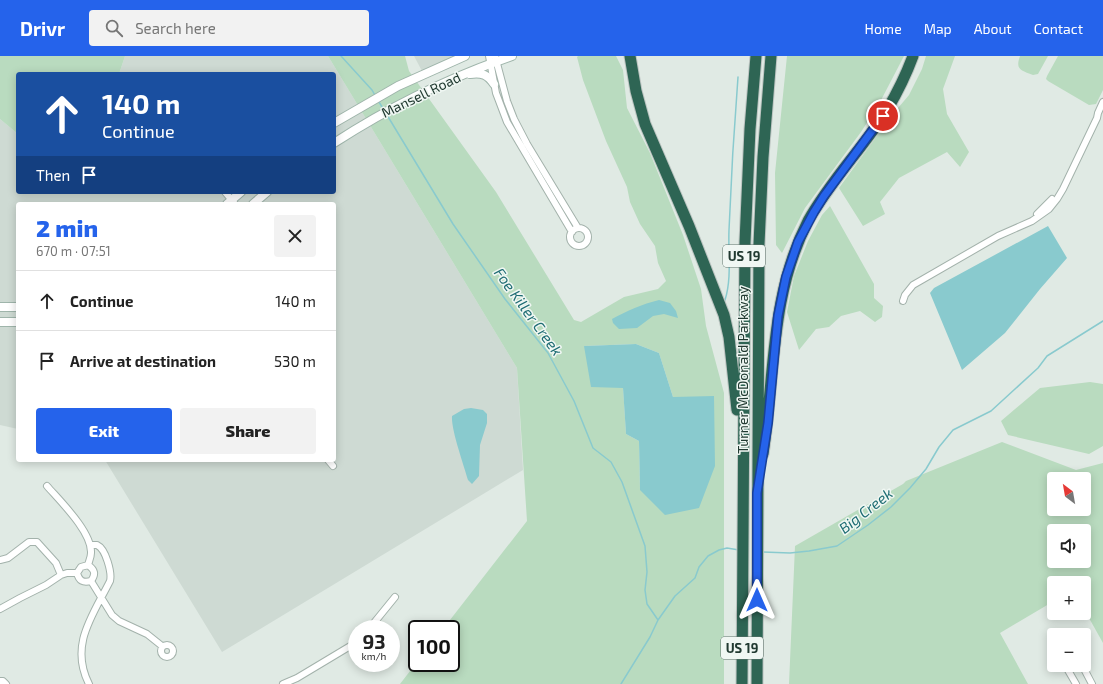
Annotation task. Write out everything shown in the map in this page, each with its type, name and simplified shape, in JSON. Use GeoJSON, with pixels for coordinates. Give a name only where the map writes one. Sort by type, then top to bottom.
{"type":"FeatureCollection","features":[{"type":"Feature","properties":{"kind":"highway","name":"Turner McDonald Parkway"},"geometry":{"type":"LineString","coordinates":[[742,684],[744,242],[750,129],[756,56]]}},
{"type":"Feature","properties":{"kind":"highway","name":"Turner McDonald Parkway"},"geometry":{"type":"LineString","coordinates":[[757,684],[758,298],[763,157],[771,56]]}},
{"type":"Feature","properties":{"kind":"highway"},"geometry":{"type":"LineString","coordinates":[[757,493],[768,423],[778,316],[790,264],[801,237],[814,212],[827,191],[887,110],[903,80],[913,56]]}},
{"type":"Feature","properties":{"kind":"highway"},"geometry":{"type":"LineString","coordinates":[[629,59],[645,124],[689,226],[724,315],[729,337],[743,456]]}},
{"type":"Feature","properties":{"kind":"main road"},"geometry":{"type":"LineString","coordinates":[[452,61],[462,56]]}},
{"type":"Feature","properties":{"kind":"main road","name":"Mansell Road"},"geometry":{"type":"LineString","coordinates":[[336,122],[398,86],[465,56]]}},
{"type":"Feature","properties":{"kind":"main road","name":"Mansell Road"},"geometry":{"type":"LineString","coordinates":[[336,142],[406,101],[493,59],[512,56]]}},
{"type":"Feature","properties":{"kind":"main road"},"geometry":{"type":"LineString","coordinates":[[458,76],[480,73],[485,74],[494,84]]}},
{"type":"Feature","properties":{"kind":"main road"},"geometry":{"type":"LineString","coordinates":[[232,202],[240,194]]}},
{"type":"Feature","properties":{"kind":"main road"},"geometry":{"type":"LineString","coordinates":[[254,202],[264,194]]}},
{"type":"Feature","properties":{"kind":"main road"},"geometry":{"type":"LineString","coordinates":[[0,307],[16,307]]}},
{"type":"Feature","properties":{"kind":"main road"},"geometry":{"type":"LineString","coordinates":[[0,322],[16,322]]}},
{"type":"Feature","properties":{"kind":"street"},"geometry":{"type":"LineString","coordinates":[[493,59],[494,84],[499,103],[509,127],[572,232]]}},
{"type":"Feature","properties":{"kind":"street"},"geometry":{"type":"LineString","coordinates":[[493,59],[514,119],[527,144],[578,228],[582,228],[587,233],[589,239],[585,245],[580,247],[574,245],[570,239],[572,232],[578,228]]}},
{"type":"Feature","properties":{"kind":"street"},"geometry":{"type":"LineString","coordinates":[[903,301],[905,295],[913,285],[998,236],[1032,221],[1049,209],[1057,199],[1097,118],[1103,102]]}},
{"type":"Feature","properties":{"kind":"street"},"geometry":{"type":"LineString","coordinates":[[330,462],[334,466]]}},
{"type":"Feature","properties":{"kind":"street"},"geometry":{"type":"LineString","coordinates":[[47,486],[75,517],[90,545],[91,554],[88,565]]}},
{"type":"Feature","properties":{"kind":"street"},"geometry":{"type":"LineString","coordinates":[[0,560],[8,558],[29,542],[37,542],[56,563],[62,575]]}},
{"type":"Feature","properties":{"kind":"street"},"geometry":{"type":"LineString","coordinates":[[89,684],[83,668],[81,646],[86,626],[110,581],[110,570],[101,548],[96,545],[90,545]]}},
{"type":"Feature","properties":{"kind":"street"},"geometry":{"type":"LineString","coordinates":[[77,573],[81,567],[88,565],[93,568],[94,573],[94,577],[91,581]]}},
{"type":"Feature","properties":{"kind":"street"},"geometry":{"type":"LineString","coordinates":[[0,609],[62,575],[67,573],[77,573]]}},
{"type":"Feature","properties":{"kind":"street"},"geometry":{"type":"LineString","coordinates":[[77,573],[78,578],[82,581],[91,581]]}},
{"type":"Feature","properties":{"kind":"street"},"geometry":{"type":"LineString","coordinates":[[91,581],[118,622],[147,634],[162,646]]}},
{"type":"Feature","properties":{"kind":"street"},"geometry":{"type":"LineString","coordinates":[[377,620],[395,597]]}},
{"type":"Feature","properties":{"kind":"street"},"geometry":{"type":"LineString","coordinates":[[283,684],[299,681],[348,648]]}},
{"type":"Feature","properties":{"kind":"street"},"geometry":{"type":"LineString","coordinates":[[1069,672],[1076,684]]}},
{"type":"Feature","properties":{"kind":"street"},"geometry":{"type":"LineString","coordinates":[[1086,672],[1092,684]]}},
{"type":"Feature","properties":{"kind":"street"},"geometry":{"type":"LineString","coordinates":[[0,681],[6,684]]}},
{"type":"Feature","properties":{"kind":"shaded area"},"geometry":{"type":"Polygon","coordinates":[[[125,56],[328,56],[517,368],[523,470],[222,652],[106,462],[336,462],[336,202],[16,202],[16,429],[0,425],[0,119],[16,132],[16,194],[336,194],[336,72],[120,72],[125,56]]]}},
{"type":"Feature","properties":{"kind":"shaded area"},"geometry":{"type":"Polygon","coordinates":[[[414,56],[466,56],[422,71],[414,56]]]}},
{"type":"Feature","properties":{"kind":"green space"},"geometry":{"type":"Polygon","coordinates":[[[0,56],[125,56],[120,72],[16,72],[16,132],[0,119],[0,56]]]}},
{"type":"Feature","properties":{"kind":"green space"},"geometry":{"type":"Polygon","coordinates":[[[328,56],[405,56],[409,71],[496,192],[574,320],[581,322],[624,297],[658,289],[666,281],[658,263],[655,246],[640,224],[630,202],[627,187],[606,141],[583,80],[577,57],[616,56],[623,70],[627,108],[650,153],[683,235],[701,289],[706,326],[724,393],[724,684],[400,684],[409,672],[460,672],[460,620],[450,620],[527,521],[517,368],[328,56]],[[636,344],[584,346],[623,387],[626,434],[639,441],[640,490],[673,397],[659,353],[636,344]]]}},
{"type":"Feature","properties":{"kind":"green space"},"geometry":{"type":"Polygon","coordinates":[[[787,56],[904,56],[879,104],[861,132],[805,208],[782,253],[776,245],[775,173],[787,56]]]}},
{"type":"Feature","properties":{"kind":"green space"},"geometry":{"type":"Polygon","coordinates":[[[926,56],[955,56],[943,89],[947,114],[969,152],[960,167],[947,152],[899,178],[880,202],[885,214],[863,226],[839,188],[893,114],[909,95],[922,69],[926,56]]]}},
{"type":"Feature","properties":{"kind":"green space"},"geometry":{"type":"Polygon","coordinates":[[[1020,56],[1048,56],[1038,74],[1033,75],[1020,69],[1018,64],[1020,56]]]}},
{"type":"Feature","properties":{"kind":"green space"},"geometry":{"type":"Polygon","coordinates":[[[1058,56],[1103,56],[1103,90],[1096,104],[1089,105],[1046,79],[1058,56]]]}},
{"type":"Feature","properties":{"kind":"green space"},"geometry":{"type":"Polygon","coordinates":[[[830,206],[874,284],[874,298],[883,306],[882,317],[875,322],[860,311],[841,316],[829,327],[816,329],[799,350],[787,312],[794,276],[808,241],[822,215],[830,206]]]}},
{"type":"Feature","properties":{"kind":"green space"},"geometry":{"type":"Polygon","coordinates":[[[1090,382],[1103,384],[1103,446],[1089,454],[1008,435],[1001,421],[1040,388],[1090,382]]]}},
{"type":"Feature","properties":{"kind":"green space"},"geometry":{"type":"Polygon","coordinates":[[[1002,442],[1076,470],[1103,463],[1103,643],[1090,620],[1091,576],[1047,576],[1047,605],[1000,633],[1028,684],[789,684],[795,546],[906,481],[1002,442]]]}},
{"type":"Feature","properties":{"kind":"water"},"geometry":{"type":"Polygon","coordinates":[[[1048,226],[1067,258],[1005,333],[962,370],[930,293],[934,288],[1048,226]]]}},
{"type":"Feature","properties":{"kind":"water"},"geometry":{"type":"Polygon","coordinates":[[[659,300],[670,303],[676,311],[678,318],[664,314],[653,316],[637,328],[619,329],[613,323],[612,319],[623,313],[659,300]]]}},
{"type":"Feature","properties":{"kind":"water"},"geometry":{"type":"Polygon","coordinates":[[[636,344],[659,353],[673,397],[714,396],[715,466],[699,508],[665,515],[640,490],[639,441],[626,434],[623,388],[591,387],[584,346],[636,344]]]}},
{"type":"Feature","properties":{"kind":"water"},"geometry":{"type":"Polygon","coordinates":[[[471,408],[483,410],[487,414],[487,423],[480,445],[479,476],[472,484],[468,480],[452,422],[452,416],[464,409],[471,408]]]}},
{"type":"Feature","properties":{"kind":"waterway","name":"Foe Killer Creek"},"geometry":{"type":"LineString","coordinates":[[341,56],[372,90],[376,97]]}},
{"type":"Feature","properties":{"kind":"waterway"},"geometry":{"type":"LineString","coordinates":[[725,300],[729,274],[730,211],[738,77]]}},
{"type":"Feature","properties":{"kind":"waterway","name":"Foe Killer Creek"},"geometry":{"type":"LineString","coordinates":[[379,102],[384,110]]}},
{"type":"Feature","properties":{"kind":"waterway","name":"Foe Killer Creek"},"geometry":{"type":"LineString","coordinates":[[387,115],[453,224],[505,299],[548,353],[574,401],[593,448],[611,462],[622,482],[645,546],[647,572],[645,590],[647,604],[658,620]]}},
{"type":"Feature","properties":{"kind":"waterway","name":"Big Creek"},"geometry":{"type":"LineString","coordinates":[[763,552],[790,553],[837,546],[868,525],[891,507],[910,488],[926,469],[939,447],[953,430],[991,411],[1038,368],[1047,356],[1103,321]]}},
{"type":"Feature","properties":{"kind":"waterway","name":"Big Creek"},"geometry":{"type":"LineString","coordinates":[[621,684],[650,637],[658,620],[675,596],[695,578],[699,567],[708,556],[719,550],[727,548],[739,550]]}},
{"type":"Feature","properties":{"kind":"route"},"geometry":{"type":"LineString","coordinates":[[757,600],[757,493],[768,423],[778,316],[786,277],[798,242],[814,212],[824,196],[883,116]]}}]}
